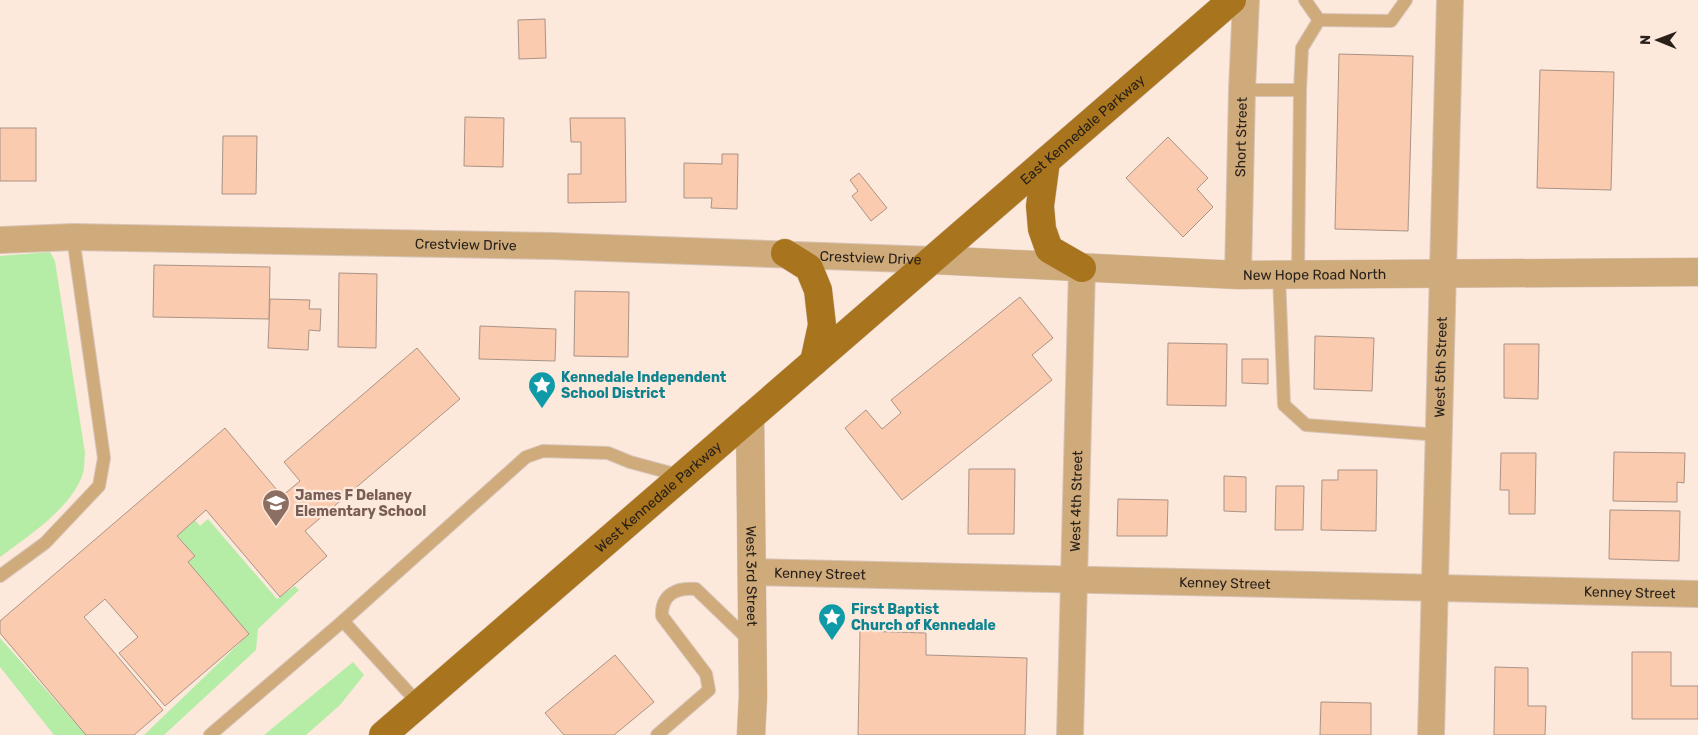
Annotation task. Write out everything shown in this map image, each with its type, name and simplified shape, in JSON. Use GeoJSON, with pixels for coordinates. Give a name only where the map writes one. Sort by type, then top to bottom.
{"type":"FeatureCollection","features":[{"type":"Feature","properties":{"kind":"main road","name":"East Kennedale Parkway"},"geometry":{"type":"LineString","coordinates":[[933,260],[1232,0]]}},
{"type":"Feature","properties":{"kind":"main road"},"geometry":{"type":"LineString","coordinates":[[1046,161],[1040,206],[1042,229],[1049,249],[1082,268]]}},
{"type":"Feature","properties":{"kind":"main road"},"geometry":{"type":"LineString","coordinates":[[785,254],[809,268],[818,290],[822,325],[814,362]]}},
{"type":"Feature","properties":{"kind":"main road","name":"West Kennedale Parkway"},"geometry":{"type":"LineString","coordinates":[[383,735],[933,260]]}},
{"type":"Feature","properties":{"kind":"street","name":"Short Street"},"geometry":{"type":"LineString","coordinates":[[1238,274],[1246,0]]}},
{"type":"Feature","properties":{"kind":"street","name":"West 5th Street"},"geometry":{"type":"LineString","coordinates":[[1431,735],[1450,0]]}},
{"type":"Feature","properties":{"kind":"street","name":"Crestview Drive"},"geometry":{"type":"LineString","coordinates":[[0,240],[73,237],[543,246],[933,260]]}},
{"type":"Feature","properties":{"kind":"street","name":"New Hope Road North"},"geometry":{"type":"LineString","coordinates":[[933,260],[1238,274],[1698,272]]}},
{"type":"Feature","properties":{"kind":"street","name":"West 4th Street"},"geometry":{"type":"LineString","coordinates":[[1070,735],[1082,268]]}},
{"type":"Feature","properties":{"kind":"street","name":"West 3rd Street"},"geometry":{"type":"LineString","coordinates":[[750,417],[751,735]]}},
{"type":"Feature","properties":{"kind":"street","name":"Kenney Street"},"geometry":{"type":"LineString","coordinates":[[751,572],[1698,594]]}},
{"type":"Feature","properties":{"kind":"lane"},"geometry":{"type":"LineString","coordinates":[[1305,0],[1319,20]]}},
{"type":"Feature","properties":{"kind":"lane"},"geometry":{"type":"LineString","coordinates":[[1319,20],[1391,21],[1406,0]]}},
{"type":"Feature","properties":{"kind":"lane"},"geometry":{"type":"LineString","coordinates":[[1319,20],[1302,48],[1288,274],[1284,406],[1306,425],[1439,434]]}},
{"type":"Feature","properties":{"kind":"lane"},"geometry":{"type":"LineString","coordinates":[[1242,90],[1300,90]]}},
{"type":"Feature","properties":{"kind":"lane"},"geometry":{"type":"LineString","coordinates":[[0,576],[45,543],[99,486],[104,458],[73,237]]}},
{"type":"Feature","properties":{"kind":"lane"},"geometry":{"type":"LineString","coordinates":[[210,735],[343,621],[526,457],[543,451],[608,453],[630,462],[682,476]]}},
{"type":"Feature","properties":{"kind":"lane"},"geometry":{"type":"LineString","coordinates":[[657,735],[708,690],[706,674],[662,616],[662,606],[670,594],[684,588],[696,589],[752,643]]}},
{"type":"Feature","properties":{"kind":"lane"},"geometry":{"type":"LineString","coordinates":[[343,621],[419,704]]}},
{"type":"Feature","properties":{"kind":"green space"},"geometry":{"type":"Polygon","coordinates":[[[50,252],[55,261],[85,453],[84,470],[76,488],[58,511],[0,557],[0,256],[50,252]]]}},
{"type":"Feature","properties":{"kind":"green space"},"geometry":{"type":"Polygon","coordinates":[[[208,519],[277,599],[295,586],[299,590],[258,629],[256,650],[164,735],[144,735],[249,634],[188,562],[195,556],[177,536],[195,520],[200,526],[208,519]]]}},
{"type":"Feature","properties":{"kind":"green space"},"geometry":{"type":"Polygon","coordinates":[[[0,638],[86,735],[54,735],[0,667],[0,638]]]}},
{"type":"Feature","properties":{"kind":"green space"},"geometry":{"type":"Polygon","coordinates":[[[353,662],[364,675],[340,705],[306,735],[264,735],[353,662]]]}},
{"type":"Feature","properties":{"kind":"building"},"geometry":{"type":"Polygon","coordinates":[[[545,19],[546,58],[519,59],[518,20],[545,19]]]}},
{"type":"Feature","properties":{"kind":"building"},"geometry":{"type":"Polygon","coordinates":[[[1339,54],[1413,56],[1408,231],[1335,229],[1339,54]]]}},
{"type":"Feature","properties":{"kind":"building"},"geometry":{"type":"Polygon","coordinates":[[[1540,70],[1614,72],[1611,190],[1537,188],[1540,70]]]}},
{"type":"Feature","properties":{"kind":"building"},"geometry":{"type":"Polygon","coordinates":[[[465,117],[504,118],[503,167],[464,166],[465,117]]]}},
{"type":"Feature","properties":{"kind":"building"},"geometry":{"type":"Polygon","coordinates":[[[570,118],[625,118],[626,202],[568,203],[568,174],[581,174],[581,142],[571,142],[570,118]]]}},
{"type":"Feature","properties":{"kind":"building"},"geometry":{"type":"Polygon","coordinates":[[[0,128],[36,128],[36,181],[0,181],[0,128]]]}},
{"type":"Feature","properties":{"kind":"building"},"geometry":{"type":"Polygon","coordinates":[[[223,136],[257,136],[256,194],[222,194],[223,136]]]}},
{"type":"Feature","properties":{"kind":"building"},"geometry":{"type":"Polygon","coordinates":[[[1168,137],[1208,178],[1197,189],[1213,207],[1183,237],[1126,178],[1168,137]]]}},
{"type":"Feature","properties":{"kind":"building"},"geometry":{"type":"Polygon","coordinates":[[[722,154],[738,154],[737,209],[711,208],[712,198],[684,198],[684,163],[722,164],[722,154]]]}},
{"type":"Feature","properties":{"kind":"building"},"geometry":{"type":"Polygon","coordinates":[[[859,173],[887,208],[871,221],[852,196],[858,191],[850,180],[859,173]]]}},
{"type":"Feature","properties":{"kind":"building"},"geometry":{"type":"Polygon","coordinates":[[[154,265],[270,267],[269,319],[153,317],[154,265]]]}},
{"type":"Feature","properties":{"kind":"building"},"geometry":{"type":"Polygon","coordinates":[[[339,273],[377,274],[376,348],[338,347],[339,273]]]}},
{"type":"Feature","properties":{"kind":"building"},"geometry":{"type":"Polygon","coordinates":[[[575,291],[629,292],[628,357],[574,356],[575,291]]]}},
{"type":"Feature","properties":{"kind":"building"},"geometry":{"type":"Polygon","coordinates":[[[1020,297],[1053,338],[1032,355],[1052,380],[902,500],[845,428],[866,410],[882,429],[901,413],[891,400],[1020,297]]]}},
{"type":"Feature","properties":{"kind":"building"},"geometry":{"type":"Polygon","coordinates":[[[270,299],[310,300],[309,309],[321,309],[320,331],[309,330],[308,350],[268,348],[270,299]]]}},
{"type":"Feature","properties":{"kind":"building"},"geometry":{"type":"Polygon","coordinates":[[[480,326],[556,329],[555,361],[479,359],[480,326]]]}},
{"type":"Feature","properties":{"kind":"building"},"geometry":{"type":"Polygon","coordinates":[[[1315,336],[1374,338],[1372,391],[1314,389],[1315,336]]]}},
{"type":"Feature","properties":{"kind":"building"},"geometry":{"type":"Polygon","coordinates":[[[1168,343],[1227,344],[1226,406],[1167,405],[1168,343]]]}},
{"type":"Feature","properties":{"kind":"building"},"geometry":{"type":"Polygon","coordinates":[[[1504,344],[1539,344],[1538,399],[1504,398],[1504,344]]]}},
{"type":"Feature","properties":{"kind":"building"},"geometry":{"type":"Polygon","coordinates":[[[417,348],[460,399],[305,531],[327,556],[280,597],[206,510],[177,536],[195,556],[188,562],[249,634],[165,706],[119,653],[138,637],[105,599],[84,617],[163,710],[134,735],[86,735],[0,633],[0,621],[225,428],[282,496],[300,481],[284,462],[417,348]]]}},
{"type":"Feature","properties":{"kind":"building"},"geometry":{"type":"Polygon","coordinates":[[[1242,359],[1268,359],[1268,384],[1242,383],[1242,359]]]}},
{"type":"Feature","properties":{"kind":"building"},"geometry":{"type":"Polygon","coordinates":[[[1614,452],[1685,453],[1684,483],[1677,482],[1677,502],[1613,501],[1614,452]]]}},
{"type":"Feature","properties":{"kind":"building"},"geometry":{"type":"Polygon","coordinates":[[[1501,453],[1536,453],[1535,514],[1509,514],[1509,490],[1500,490],[1501,453]]]}},
{"type":"Feature","properties":{"kind":"building"},"geometry":{"type":"Polygon","coordinates":[[[969,469],[1015,469],[1014,534],[968,534],[969,469]]]}},
{"type":"Feature","properties":{"kind":"building"},"geometry":{"type":"Polygon","coordinates":[[[1338,470],[1377,470],[1376,531],[1321,530],[1322,480],[1338,480],[1338,470]]]}},
{"type":"Feature","properties":{"kind":"building"},"geometry":{"type":"Polygon","coordinates":[[[1224,476],[1246,477],[1246,512],[1224,511],[1224,476]]]}},
{"type":"Feature","properties":{"kind":"building"},"geometry":{"type":"Polygon","coordinates":[[[1276,486],[1304,486],[1303,530],[1275,530],[1276,486]]]}},
{"type":"Feature","properties":{"kind":"building"},"geometry":{"type":"Polygon","coordinates":[[[1118,499],[1168,500],[1167,536],[1117,536],[1118,499]]]}},
{"type":"Feature","properties":{"kind":"building"},"geometry":{"type":"Polygon","coordinates":[[[1610,510],[1680,511],[1679,561],[1609,559],[1610,510]]]}},
{"type":"Feature","properties":{"kind":"building"},"geometry":{"type":"Polygon","coordinates":[[[860,631],[926,633],[926,655],[1027,658],[1025,735],[858,735],[860,631]]]}},
{"type":"Feature","properties":{"kind":"building"},"geometry":{"type":"Polygon","coordinates":[[[1632,652],[1671,652],[1671,686],[1698,686],[1698,719],[1632,719],[1632,652]]]}},
{"type":"Feature","properties":{"kind":"building"},"geometry":{"type":"Polygon","coordinates":[[[615,655],[654,702],[614,735],[564,735],[545,713],[615,655]]]}},
{"type":"Feature","properties":{"kind":"building"},"geometry":{"type":"Polygon","coordinates":[[[1495,667],[1528,668],[1528,706],[1546,706],[1545,735],[1494,735],[1495,667]]]}},
{"type":"Feature","properties":{"kind":"building"},"geometry":{"type":"Polygon","coordinates":[[[1321,702],[1371,703],[1371,735],[1320,735],[1321,702]]]}},
{"type":"Feature","properties":{"kind":"place","name":"Kennedale Independent School District"},"geometry":{"type":"Point","coordinates":[542,409]}},
{"type":"Feature","properties":{"kind":"place","name":"James F Delaney Elementary School"},"geometry":{"type":"Point","coordinates":[276,527]}},
{"type":"Feature","properties":{"kind":"place","name":"First Baptist Church of Kennedale"},"geometry":{"type":"Point","coordinates":[832,641]}}]}
